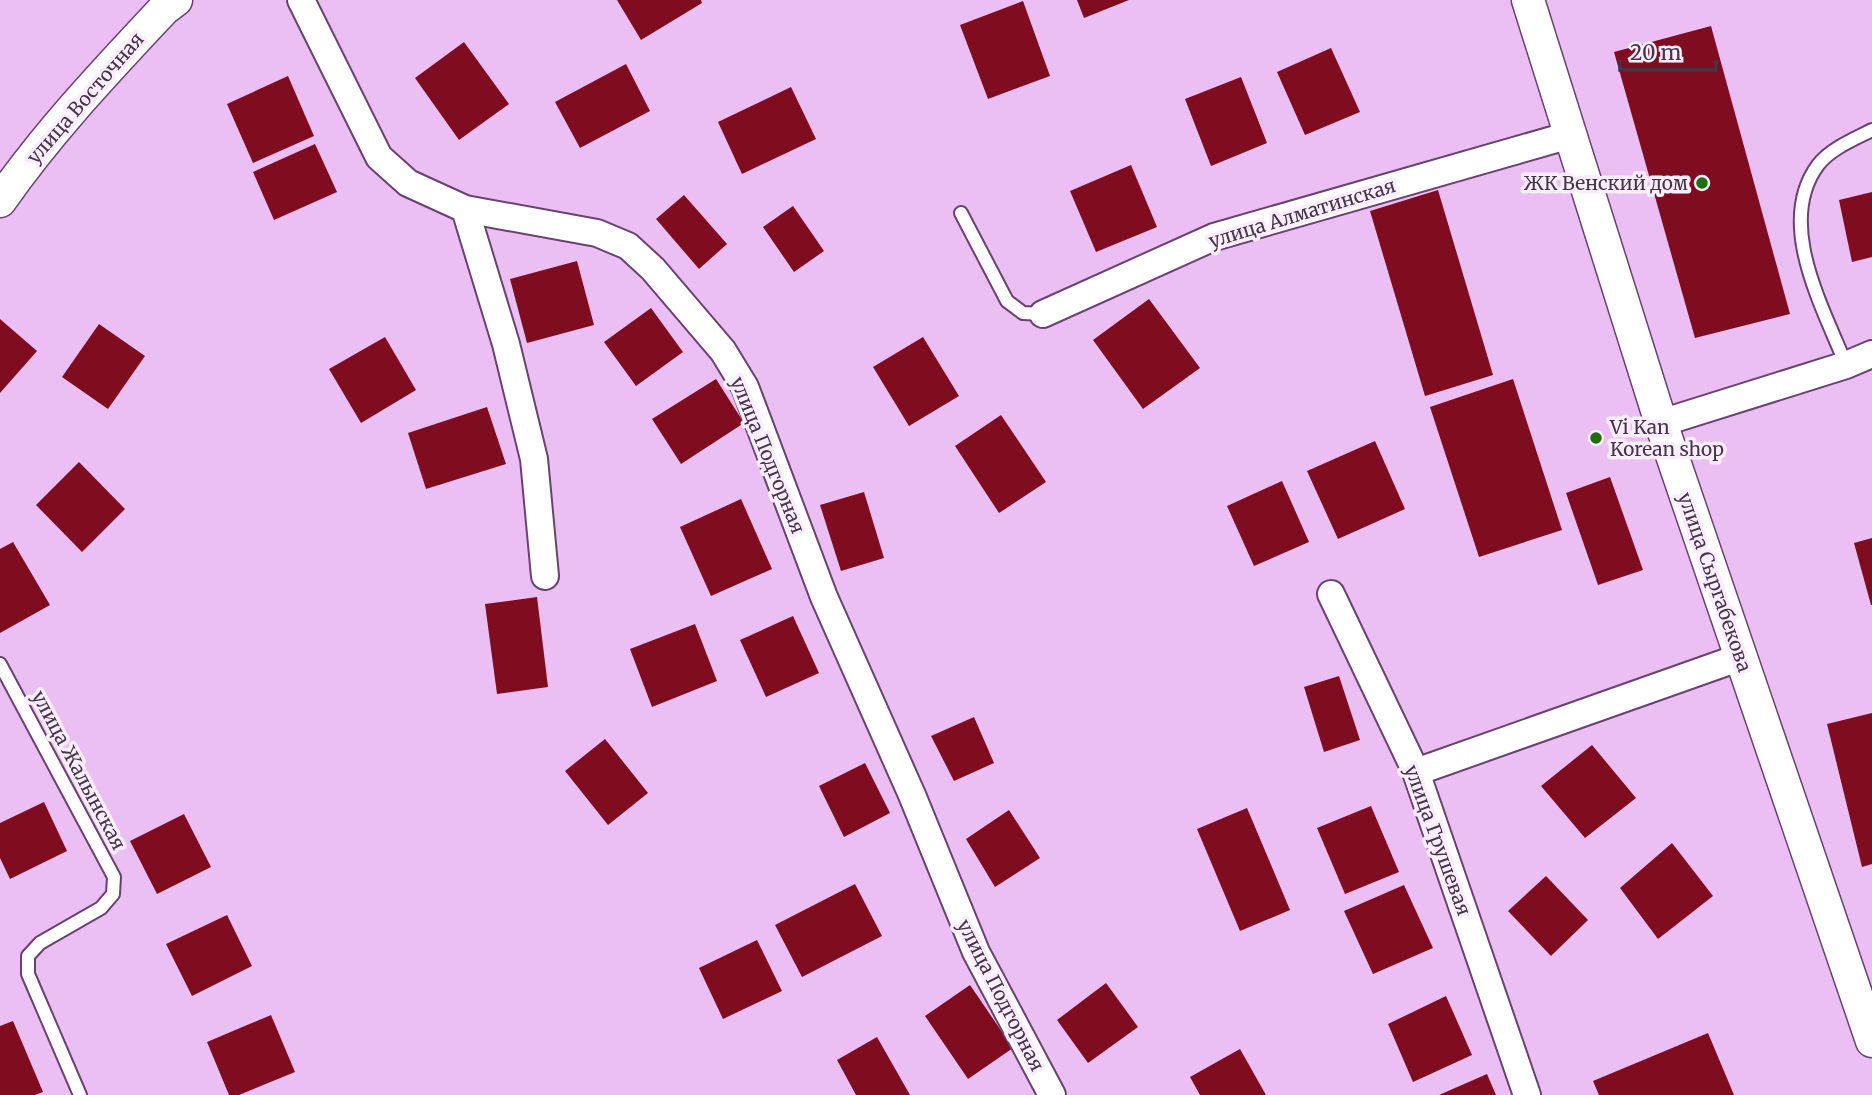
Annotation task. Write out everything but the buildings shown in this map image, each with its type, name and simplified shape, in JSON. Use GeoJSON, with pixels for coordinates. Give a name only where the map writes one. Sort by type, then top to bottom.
{"type":"FeatureCollection","features":[{"type":"Feature","properties":{"kind":"street","name":"улица Восточная"},"geometry":{"type":"LineString","coordinates":[[0,201],[77,102],[176,0]]}},
{"type":"Feature","properties":{"kind":"street","name":"улица Подгорная"},"geometry":{"type":"LineString","coordinates":[[302,0],[379,158],[408,183],[465,209],[597,233],[628,246],[653,269],[723,351],[745,387],[824,597],[912,795],[976,952],[1052,1095]]}},
{"type":"Feature","properties":{"kind":"street","name":"улица Сыргабекова"},"geometry":{"type":"LineString","coordinates":[[1528,0],[1661,422],[1872,1041]]}},
{"type":"Feature","properties":{"kind":"street","name":"улица Алматинская"},"geometry":{"type":"LineString","coordinates":[[1044,314],[1214,237],[1570,135]]}},
{"type":"Feature","properties":{"kind":"street"},"geometry":{"type":"LineString","coordinates":[[465,209],[506,344],[534,459],[545,576]]}},
{"type":"Feature","properties":{"kind":"street"},"geometry":{"type":"LineString","coordinates":[[1661,422],[1846,365],[1872,354]]}},
{"type":"Feature","properties":{"kind":"street","name":"улица Грушевая"},"geometry":{"type":"LineString","coordinates":[[1331,594],[1416,772],[1527,1095]]}},
{"type":"Feature","properties":{"kind":"street"},"geometry":{"type":"LineString","coordinates":[[1416,772],[1741,657]]}},
{"type":"Feature","properties":{"kind":"lane"},"geometry":{"type":"LineString","coordinates":[[1846,365],[1803,254],[1800,208],[1818,165],[1844,144],[1872,130]]}},
{"type":"Feature","properties":{"kind":"lane"},"geometry":{"type":"LineString","coordinates":[[961,214],[1007,301],[1023,313],[1044,314]]}},
{"type":"Feature","properties":{"kind":"lane","name":"улица Жалынская"},"geometry":{"type":"LineString","coordinates":[[0,664],[114,877],[113,894],[101,908],[40,943],[28,956],[28,974],[80,1095]]}},
{"type":"Feature","properties":{"kind":"place","name":"ЖК Венский дом"},"geometry":{"type":"Point","coordinates":[1702,183]}},
{"type":"Feature","properties":{"kind":"place","name":"Vi Kan Korean shop"},"geometry":{"type":"Point","coordinates":[1596,438]}}]}
